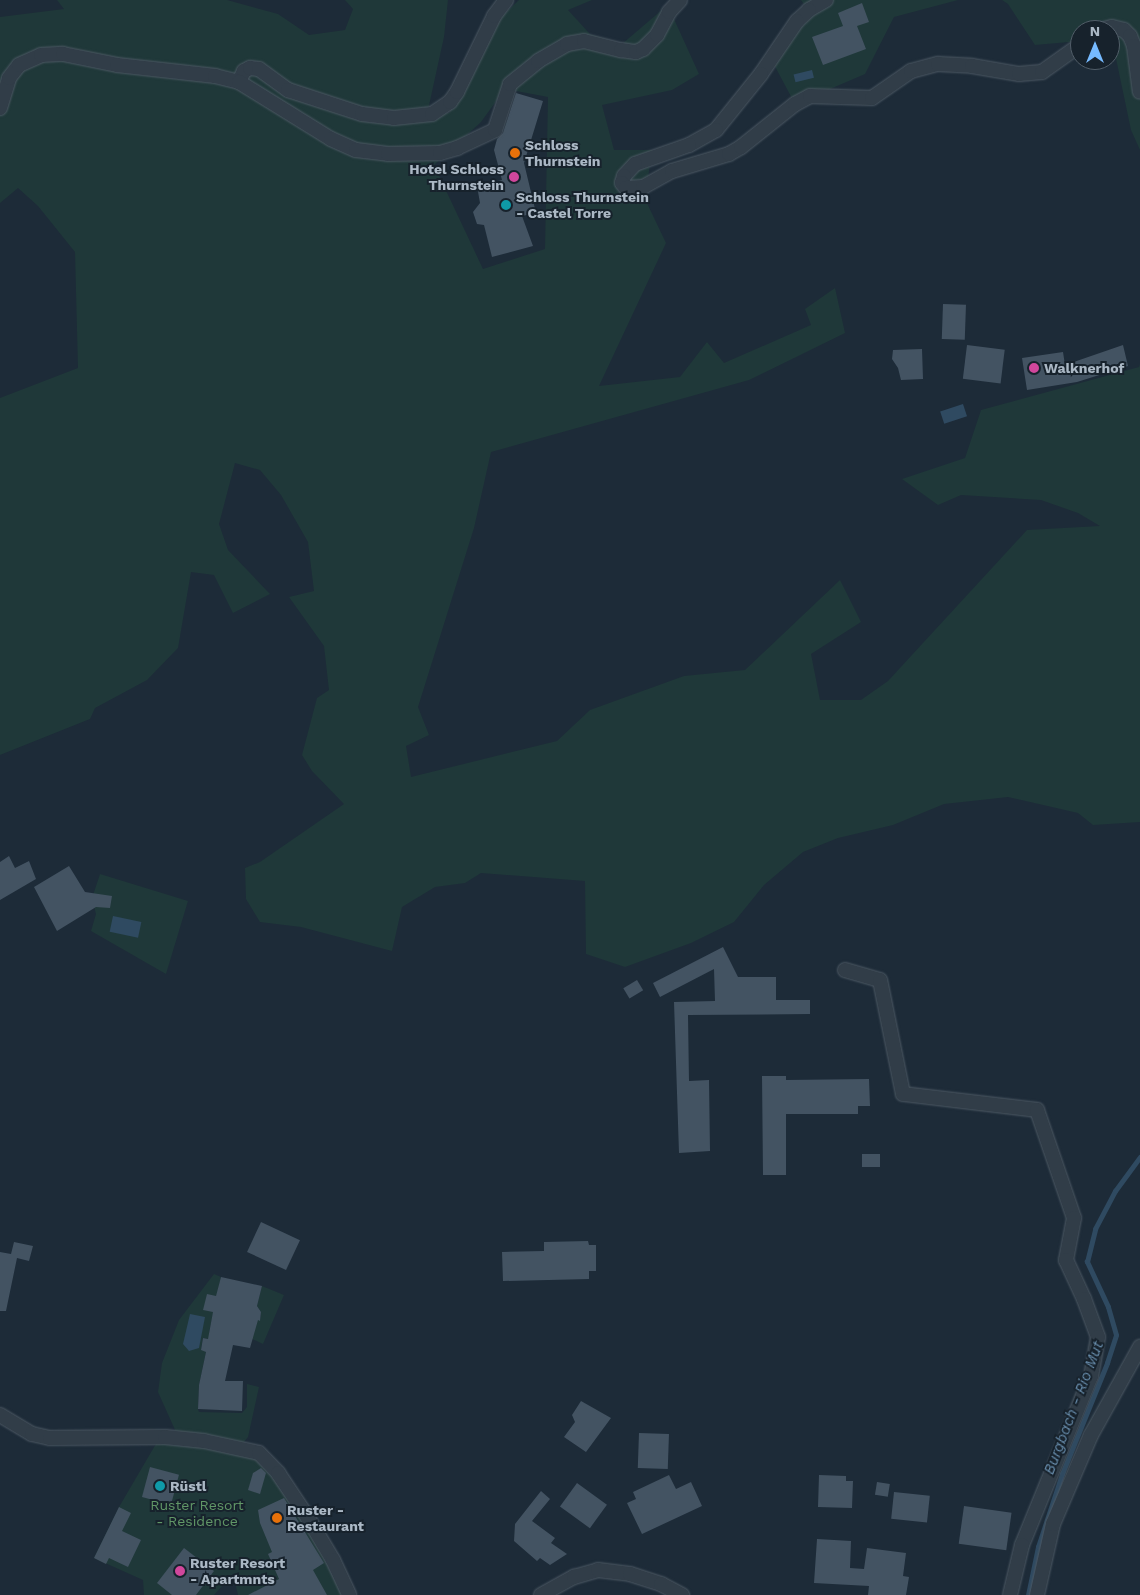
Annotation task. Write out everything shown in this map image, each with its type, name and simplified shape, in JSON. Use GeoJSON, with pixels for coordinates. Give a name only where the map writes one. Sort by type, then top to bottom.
{"type":"FeatureCollection","features":[{"type":"Feature","properties":{"kind":"street"},"geometry":{"type":"LineString","coordinates":[[239,82],[244,71],[250,68],[259,69],[288,90],[362,114],[406,118],[432,114],[450,102],[457,92],[494,16],[506,0]]}},
{"type":"Feature","properties":{"kind":"street"},"geometry":{"type":"LineString","coordinates":[[0,108],[9,78],[14,70],[29,60],[52,54],[63,54],[117,65],[215,76],[239,82],[332,139],[356,150],[388,154],[440,153],[457,148],[495,130],[510,84],[538,61],[566,44],[584,41],[621,50],[636,52],[643,49],[657,35],[669,12],[680,0]]}},
{"type":"Feature","properties":{"kind":"street"},"geometry":{"type":"LineString","coordinates":[[826,0],[809,10],[797,21],[761,74],[716,130],[689,145],[634,164],[624,176],[622,183],[626,188],[644,188],[672,171],[729,154],[741,148],[795,104],[810,96],[872,98],[911,71],[938,64],[972,66],[1019,74],[1042,72],[1070,52]]}},
{"type":"Feature","properties":{"kind":"street"},"geometry":{"type":"LineString","coordinates":[[1120,29],[1130,36],[1134,46],[1140,92]]}},
{"type":"Feature","properties":{"kind":"street"},"geometry":{"type":"LineString","coordinates":[[845,970],[880,980],[903,1094],[1037,1110],[1074,1218],[1066,1260],[1098,1337],[1092,1376],[1022,1545],[1010,1595]]}},
{"type":"Feature","properties":{"kind":"street"},"geometry":{"type":"LineString","coordinates":[[1037,1595],[1053,1524],[1091,1435],[1140,1347]]}},
{"type":"Feature","properties":{"kind":"street"},"geometry":{"type":"LineString","coordinates":[[0,1415],[32,1434],[50,1438],[165,1438],[204,1441],[259,1453],[278,1473],[308,1518],[349,1595]]}},
{"type":"Feature","properties":{"kind":"street"},"geometry":{"type":"LineString","coordinates":[[541,1595],[574,1577],[598,1570],[630,1574],[661,1584],[682,1595]]}},
{"type":"Feature","properties":{"kind":"green space"},"geometry":{"type":"Polygon","coordinates":[[[57,0],[227,0],[278,14],[309,35],[345,30],[353,9],[345,0],[448,0],[444,37],[428,110],[449,113],[501,17],[519,0],[592,0],[568,10],[590,34],[622,44],[663,9],[674,19],[699,74],[672,90],[602,105],[614,150],[652,150],[645,199],[666,243],[599,386],[680,377],[707,342],[724,363],[811,325],[805,309],[835,288],[845,333],[749,380],[491,452],[474,528],[418,707],[429,735],[406,746],[411,777],[557,741],[590,710],[684,676],[745,670],[840,580],[861,622],[811,654],[820,700],[861,700],[888,681],[1027,530],[1100,526],[1078,513],[1041,500],[961,495],[938,505],[902,479],[965,458],[981,410],[1139,367],[1140,364],[1140,822],[1093,825],[1078,813],[1008,797],[944,804],[893,825],[838,838],[803,852],[764,885],[734,922],[691,943],[625,967],[586,954],[585,881],[481,873],[465,883],[435,887],[402,907],[392,951],[301,927],[260,922],[246,899],[245,868],[260,862],[344,804],[312,771],[302,755],[317,698],[329,690],[324,646],[289,597],[314,591],[308,542],[281,495],[260,470],[235,463],[219,524],[228,550],[270,594],[233,613],[214,575],[191,572],[178,648],[147,680],[95,708],[90,719],[0,755],[0,398],[78,368],[75,252],[38,206],[18,188],[0,203],[0,17],[64,9],[57,0]],[[505,89],[481,122],[434,165],[483,269],[545,249],[548,97],[505,89]]]}},
{"type":"Feature","properties":{"kind":"green space"},"geometry":{"type":"Polygon","coordinates":[[[801,0],[958,0],[894,17],[865,74],[795,104],[771,59],[808,10],[801,0]]]}},
{"type":"Feature","properties":{"kind":"green space"},"geometry":{"type":"Polygon","coordinates":[[[1002,0],[1140,0],[1140,150],[1131,130],[1118,70],[1120,70],[1120,20],[1070,20],[1070,42],[1035,45],[1008,4],[1002,0]]]}},
{"type":"Feature","properties":{"kind":"green space"},"geometry":{"type":"Polygon","coordinates":[[[100,874],[188,901],[166,974],[91,931],[96,914],[92,898],[100,874]]]}},
{"type":"Feature","properties":{"kind":"green space"},"geometry":{"type":"Polygon","coordinates":[[[214,1274],[221,1277],[209,1333],[216,1335],[215,1340],[203,1338],[201,1349],[206,1352],[199,1385],[198,1409],[199,1412],[242,1413],[247,1407],[247,1384],[259,1387],[248,1437],[243,1443],[176,1432],[158,1392],[162,1363],[179,1320],[214,1274]]]}},
{"type":"Feature","properties":{"kind":"green space"},"geometry":{"type":"Polygon","coordinates":[[[262,1286],[284,1295],[263,1344],[250,1338],[255,1320],[260,1320],[261,1312],[257,1306],[262,1286]]]}},
{"type":"Feature","properties":{"kind":"green space","name":"Ruster Resort - Residence"},"geometry":{"type":"Polygon","coordinates":[[[160,1437],[259,1453],[349,1595],[238,1595],[233,1574],[214,1595],[144,1595],[143,1580],[94,1558],[119,1507],[160,1437]]]}},
{"type":"Feature","properties":{"kind":"water"},"geometry":{"type":"Polygon","coordinates":[[[812,70],[814,78],[795,82],[794,75],[812,70]]]}},
{"type":"Feature","properties":{"kind":"water"},"geometry":{"type":"Polygon","coordinates":[[[963,404],[967,416],[944,424],[940,411],[963,404]]]}},
{"type":"Feature","properties":{"kind":"water"},"geometry":{"type":"Polygon","coordinates":[[[113,916],[141,922],[138,938],[110,932],[113,916]]]}},
{"type":"Feature","properties":{"kind":"water"},"geometry":{"type":"Polygon","coordinates":[[[190,1314],[205,1317],[199,1348],[189,1351],[183,1344],[190,1314]]]}},
{"type":"Feature","properties":{"kind":"building"},"geometry":{"type":"Polygon","coordinates":[[[862,3],[869,22],[857,26],[866,49],[823,65],[812,37],[843,26],[838,13],[862,3]]]}},
{"type":"Feature","properties":{"kind":"building","name":"Schloss Thurnstein - Castel Torre"},"geometry":{"type":"Polygon","coordinates":[[[516,93],[543,101],[524,163],[536,213],[522,216],[533,246],[492,257],[484,225],[477,224],[473,212],[480,203],[477,186],[502,180],[494,150],[497,139],[503,133],[516,93]]]}},
{"type":"Feature","properties":{"kind":"building"},"geometry":{"type":"Polygon","coordinates":[[[943,304],[966,305],[965,340],[942,339],[943,304]]]}},
{"type":"Feature","properties":{"kind":"building"},"geometry":{"type":"Polygon","coordinates":[[[967,345],[1005,350],[1001,383],[963,379],[967,345]]]}},
{"type":"Feature","properties":{"kind":"building"},"geometry":{"type":"Polygon","coordinates":[[[1123,345],[1128,366],[1077,382],[1027,390],[1022,358],[1063,352],[1065,365],[1123,345]]]}},
{"type":"Feature","properties":{"kind":"building"},"geometry":{"type":"Polygon","coordinates":[[[922,349],[923,379],[901,380],[898,368],[892,359],[893,350],[922,349]]]}},
{"type":"Feature","properties":{"kind":"building"},"geometry":{"type":"Polygon","coordinates":[[[9,856],[15,868],[29,861],[36,879],[0,900],[0,862],[9,856]]]}},
{"type":"Feature","properties":{"kind":"building"},"geometry":{"type":"Polygon","coordinates":[[[69,866],[85,892],[112,896],[110,908],[96,907],[57,931],[34,887],[69,866]]]}},
{"type":"Feature","properties":{"kind":"building"},"geometry":{"type":"Polygon","coordinates":[[[723,947],[738,977],[776,977],[776,1000],[810,1000],[810,1014],[688,1015],[689,1081],[709,1080],[710,1151],[679,1153],[674,1002],[715,1001],[714,969],[660,997],[653,983],[723,947]]]}},
{"type":"Feature","properties":{"kind":"building"},"geometry":{"type":"Polygon","coordinates":[[[637,980],[643,990],[629,999],[623,988],[637,980]]]}},
{"type":"Feature","properties":{"kind":"building"},"geometry":{"type":"Polygon","coordinates":[[[762,1076],[786,1076],[786,1080],[869,1079],[870,1106],[858,1106],[858,1114],[786,1114],[786,1175],[763,1175],[762,1076]]]}},
{"type":"Feature","properties":{"kind":"building"},"geometry":{"type":"Polygon","coordinates":[[[862,1154],[880,1154],[880,1167],[862,1167],[862,1154]]]}},
{"type":"Feature","properties":{"kind":"building"},"geometry":{"type":"Polygon","coordinates":[[[261,1222],[300,1240],[286,1270],[247,1252],[261,1222]]]}},
{"type":"Feature","properties":{"kind":"building"},"geometry":{"type":"Polygon","coordinates":[[[588,1241],[589,1245],[596,1245],[596,1271],[589,1271],[589,1279],[503,1281],[502,1252],[544,1251],[544,1242],[588,1241]]]}},
{"type":"Feature","properties":{"kind":"building"},"geometry":{"type":"Polygon","coordinates":[[[14,1242],[33,1246],[29,1261],[17,1258],[6,1311],[0,1311],[0,1252],[11,1254],[14,1242]]]}},
{"type":"Feature","properties":{"kind":"building"},"geometry":{"type":"Polygon","coordinates":[[[221,1277],[262,1286],[257,1306],[261,1312],[260,1321],[258,1320],[250,1348],[233,1345],[225,1381],[243,1381],[242,1411],[198,1409],[199,1385],[206,1352],[201,1350],[203,1338],[208,1339],[213,1312],[203,1310],[207,1294],[216,1296],[221,1277]]]}},
{"type":"Feature","properties":{"kind":"building"},"geometry":{"type":"Polygon","coordinates":[[[581,1401],[611,1418],[586,1452],[564,1437],[575,1422],[572,1415],[581,1401]]]}},
{"type":"Feature","properties":{"kind":"building"},"geometry":{"type":"Polygon","coordinates":[[[639,1433],[669,1434],[668,1469],[638,1468],[639,1433]]]}},
{"type":"Feature","properties":{"kind":"building","name":"Rüstl"},"geometry":{"type":"Polygon","coordinates":[[[150,1467],[179,1475],[171,1505],[142,1497],[150,1467]]]}},
{"type":"Feature","properties":{"kind":"building"},"geometry":{"type":"Polygon","coordinates":[[[261,1468],[266,1473],[260,1494],[248,1490],[253,1473],[261,1468]]]}},
{"type":"Feature","properties":{"kind":"building"},"geometry":{"type":"Polygon","coordinates":[[[669,1475],[676,1489],[691,1482],[702,1506],[642,1534],[627,1503],[636,1499],[633,1492],[669,1475]]]}},
{"type":"Feature","properties":{"kind":"building"},"geometry":{"type":"Polygon","coordinates":[[[819,1475],[846,1476],[846,1481],[853,1481],[852,1508],[818,1507],[819,1475]]]}},
{"type":"Feature","properties":{"kind":"building"},"geometry":{"type":"Polygon","coordinates":[[[877,1482],[890,1484],[888,1497],[875,1495],[877,1482]]]}},
{"type":"Feature","properties":{"kind":"building"},"geometry":{"type":"Polygon","coordinates":[[[577,1483],[607,1505],[590,1528],[560,1506],[577,1483]]]}},
{"type":"Feature","properties":{"kind":"building"},"geometry":{"type":"Polygon","coordinates":[[[541,1491],[550,1499],[532,1521],[555,1538],[551,1543],[567,1554],[550,1565],[540,1558],[537,1561],[514,1541],[515,1524],[541,1491]]]}},
{"type":"Feature","properties":{"kind":"building"},"geometry":{"type":"Polygon","coordinates":[[[894,1492],[930,1496],[927,1523],[891,1519],[894,1492]]]}},
{"type":"Feature","properties":{"kind":"building"},"geometry":{"type":"Polygon","coordinates":[[[284,1498],[324,1563],[313,1570],[327,1595],[248,1595],[279,1579],[268,1554],[272,1552],[260,1523],[258,1510],[284,1498]]]}},
{"type":"Feature","properties":{"kind":"building"},"geometry":{"type":"Polygon","coordinates":[[[964,1506],[1012,1513],[1006,1550],[959,1544],[964,1506]]]}},
{"type":"Feature","properties":{"kind":"building"},"geometry":{"type":"Polygon","coordinates":[[[119,1507],[131,1513],[122,1531],[141,1540],[128,1567],[109,1558],[106,1564],[94,1558],[119,1507]]]}},
{"type":"Feature","properties":{"kind":"building"},"geometry":{"type":"Polygon","coordinates":[[[817,1539],[851,1541],[850,1568],[864,1569],[867,1548],[906,1553],[903,1576],[909,1577],[906,1595],[868,1595],[869,1586],[814,1583],[817,1539]]]}},
{"type":"Feature","properties":{"kind":"building"},"geometry":{"type":"Polygon","coordinates":[[[184,1548],[214,1571],[196,1595],[172,1595],[157,1583],[184,1548]]]}},
{"type":"Feature","properties":{"kind":"waterway","name":"Burgbach - Rio Mut"},"geometry":{"type":"LineString","coordinates":[[1028,1595],[1038,1547],[1062,1474],[1107,1363],[1116,1335],[1108,1307],[1087,1262],[1095,1229],[1115,1191],[1140,1157]]}},
{"type":"Feature","properties":{"kind":"place","name":"Schloss Thurnstein"},"geometry":{"type":"Point","coordinates":[515,153]}},
{"type":"Feature","properties":{"kind":"place","name":"Hotel Schloss Thurnstein"},"geometry":{"type":"Point","coordinates":[514,177]}},
{"type":"Feature","properties":{"kind":"place","name":"Schloss Thurnstein - Castel Torre"},"geometry":{"type":"Point","coordinates":[506,205]}},
{"type":"Feature","properties":{"kind":"place","name":"Walknerhof"},"geometry":{"type":"Point","coordinates":[1034,368]}},
{"type":"Feature","properties":{"kind":"place","name":"Rüstl"},"geometry":{"type":"Point","coordinates":[160,1486]}},
{"type":"Feature","properties":{"kind":"place","name":"Ruster - Restaurant"},"geometry":{"type":"Point","coordinates":[277,1518]}},
{"type":"Feature","properties":{"kind":"place","name":"Ruster Resort - Apartmnts"},"geometry":{"type":"Point","coordinates":[180,1571]}}]}
